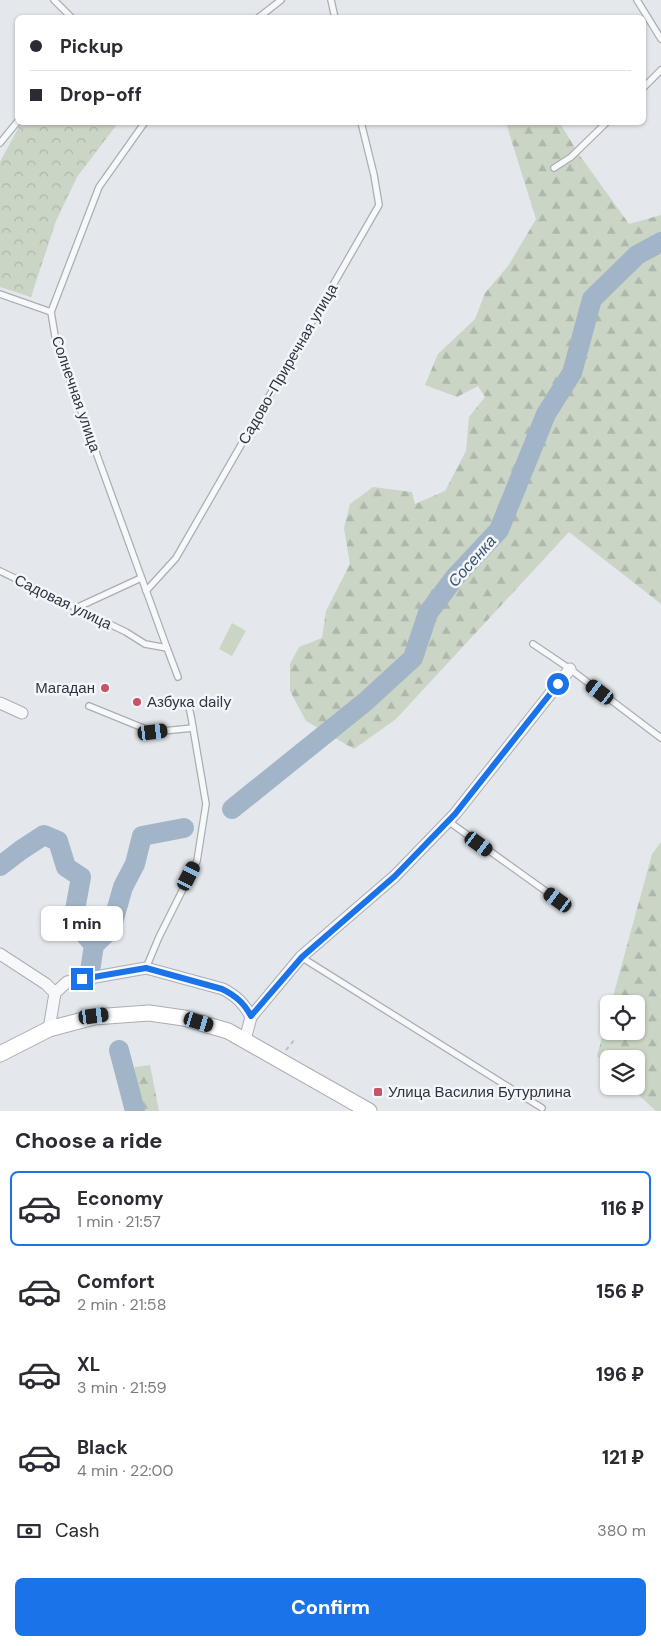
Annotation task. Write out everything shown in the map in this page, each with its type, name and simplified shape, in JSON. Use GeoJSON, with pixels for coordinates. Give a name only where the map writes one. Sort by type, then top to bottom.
{"type":"FeatureCollection","features":[{"type":"Feature","properties":{"kind":"main road"},"geometry":{"type":"LineString","coordinates":[[0,1054],[49,1029],[94,1016],[149,1013],[184,1018],[228,1031],[369,1111]]}},
{"type":"Feature","properties":{"kind":"street"},"geometry":{"type":"LineString","coordinates":[[245,1040],[251,1016],[302,957],[395,876],[448,821],[570,669]]}},
{"type":"Feature","properties":{"kind":"street"},"geometry":{"type":"LineString","coordinates":[[0,703],[22,713]]}},
{"type":"Feature","properties":{"kind":"street"},"geometry":{"type":"LineString","coordinates":[[0,954],[46,984],[55,993]]}},
{"type":"Feature","properties":{"kind":"street"},"geometry":{"type":"LineString","coordinates":[[49,1029],[55,993],[67,982],[146,968],[222,989],[233,994],[245,1005],[251,1016]]}},
{"type":"Feature","properties":{"kind":"lane"},"geometry":{"type":"LineString","coordinates":[[54,0],[69,15]]}},
{"type":"Feature","properties":{"kind":"lane"},"geometry":{"type":"LineString","coordinates":[[262,15],[281,0]]}},
{"type":"Feature","properties":{"kind":"lane"},"geometry":{"type":"LineString","coordinates":[[331,0],[334,15]]}},
{"type":"Feature","properties":{"kind":"lane"},"geometry":{"type":"LineString","coordinates":[[637,0],[661,39]]}},
{"type":"Feature","properties":{"kind":"lane"},"geometry":{"type":"LineString","coordinates":[[646,85],[661,70]]}},
{"type":"Feature","properties":{"kind":"lane"},"geometry":{"type":"LineString","coordinates":[[0,143],[15,125]]}},
{"type":"Feature","properties":{"kind":"lane"},"geometry":{"type":"LineString","coordinates":[[0,294],[51,312],[99,187],[143,125]]}},
{"type":"Feature","properties":{"kind":"lane","name":"Садово-Приречная улица"},"geometry":{"type":"LineString","coordinates":[[146,591],[176,558],[379,205],[362,125]]}},
{"type":"Feature","properties":{"kind":"lane"},"geometry":{"type":"LineString","coordinates":[[554,168],[571,157],[604,125]]}},
{"type":"Feature","properties":{"kind":"lane","name":"Солнечная улица"},"geometry":{"type":"LineString","coordinates":[[51,312],[56,342],[178,677]]}},
{"type":"Feature","properties":{"kind":"lane","name":"Садовая улица"},"geometry":{"type":"LineString","coordinates":[[0,572],[126,632],[145,644],[167,648]]}},
{"type":"Feature","properties":{"kind":"lane"},"geometry":{"type":"LineString","coordinates":[[76,608],[141,578]]}},
{"type":"Feature","properties":{"kind":"lane"},"geometry":{"type":"LineString","coordinates":[[533,644],[570,669],[661,738]]}},
{"type":"Feature","properties":{"kind":"lane"},"geometry":{"type":"LineString","coordinates":[[146,968],[159,937],[197,861],[206,804],[188,702]]}},
{"type":"Feature","properties":{"kind":"lane"},"geometry":{"type":"LineString","coordinates":[[89,706],[153,732],[193,728]]}},
{"type":"Feature","properties":{"kind":"lane"},"geometry":{"type":"LineString","coordinates":[[448,821],[558,900]]}},
{"type":"Feature","properties":{"kind":"lane"},"geometry":{"type":"LineString","coordinates":[[302,957],[542,1108]]}},
{"type":"Feature","properties":{"kind":"green space"},"geometry":{"type":"Polygon","coordinates":[[[20,125],[116,125],[77,177],[56,221],[31,297],[0,287],[0,162],[20,125]]]}},
{"type":"Feature","properties":{"kind":"green space"},"geometry":{"type":"Polygon","coordinates":[[[507,125],[561,125],[578,153],[629,224],[661,215],[661,604],[569,532],[396,719],[354,749],[306,721],[290,691],[290,664],[299,647],[322,638],[326,611],[350,564],[344,528],[350,504],[373,487],[412,492],[415,504],[445,491],[466,451],[469,417],[485,397],[478,386],[457,397],[425,385],[438,354],[475,319],[485,293],[508,266],[536,219],[507,125]]]}},
{"type":"Feature","properties":{"kind":"green space"},"geometry":{"type":"Polygon","coordinates":[[[232,623],[246,631],[232,656],[219,649],[232,623]]]}},
{"type":"Feature","properties":{"kind":"green space"},"geometry":{"type":"Polygon","coordinates":[[[661,842],[661,1111],[656,1111],[639,1095],[645,1095],[645,1050],[600,1050],[600,1059],[597,1056],[601,1040],[645,1040],[645,995],[613,995],[652,854],[661,842]]]}},
{"type":"Feature","properties":{"kind":"green space"},"geometry":{"type":"Polygon","coordinates":[[[150,1065],[159,1111],[129,1111],[127,1087],[135,1067],[150,1065]]]}},
{"type":"Feature","properties":{"kind":"waterway","name":"Сосенка"},"geometry":{"type":"LineString","coordinates":[[232,809],[365,702],[413,658],[428,613],[455,577],[499,530],[546,414],[572,373],[592,299],[637,255],[661,242]]}},
{"type":"Feature","properties":{"kind":"waterway","name":"Сосенка"},"geometry":{"type":"LineString","coordinates":[[90,971],[94,945],[111,929],[123,887],[135,864],[142,836],[184,828]]}},
{"type":"Feature","properties":{"kind":"waterway"},"geometry":{"type":"LineString","coordinates":[[0,866],[44,835],[58,841],[66,867],[81,877],[73,921],[94,945]]}},
{"type":"Feature","properties":{"kind":"waterway","name":"Сосенка"},"geometry":{"type":"LineString","coordinates":[[119,1050],[135,1111]]}},
{"type":"Feature","properties":{"kind":"place","name":"Магадан"},"geometry":{"type":"Point","coordinates":[105,688]}},
{"type":"Feature","properties":{"kind":"place","name":"Азбука daily"},"geometry":{"type":"Point","coordinates":[137,702]}},
{"type":"Feature","properties":{"kind":"place","name":"Улица Василия Бутурлина"},"geometry":{"type":"Point","coordinates":[378,1092]}},
{"type":"Feature","properties":{"kind":"route"},"geometry":{"type":"LineString","coordinates":[[82,979],[146,968],[222,989],[233,994],[245,1005],[251,1016],[302,957],[395,876],[455,814],[558,684]]}}]}
